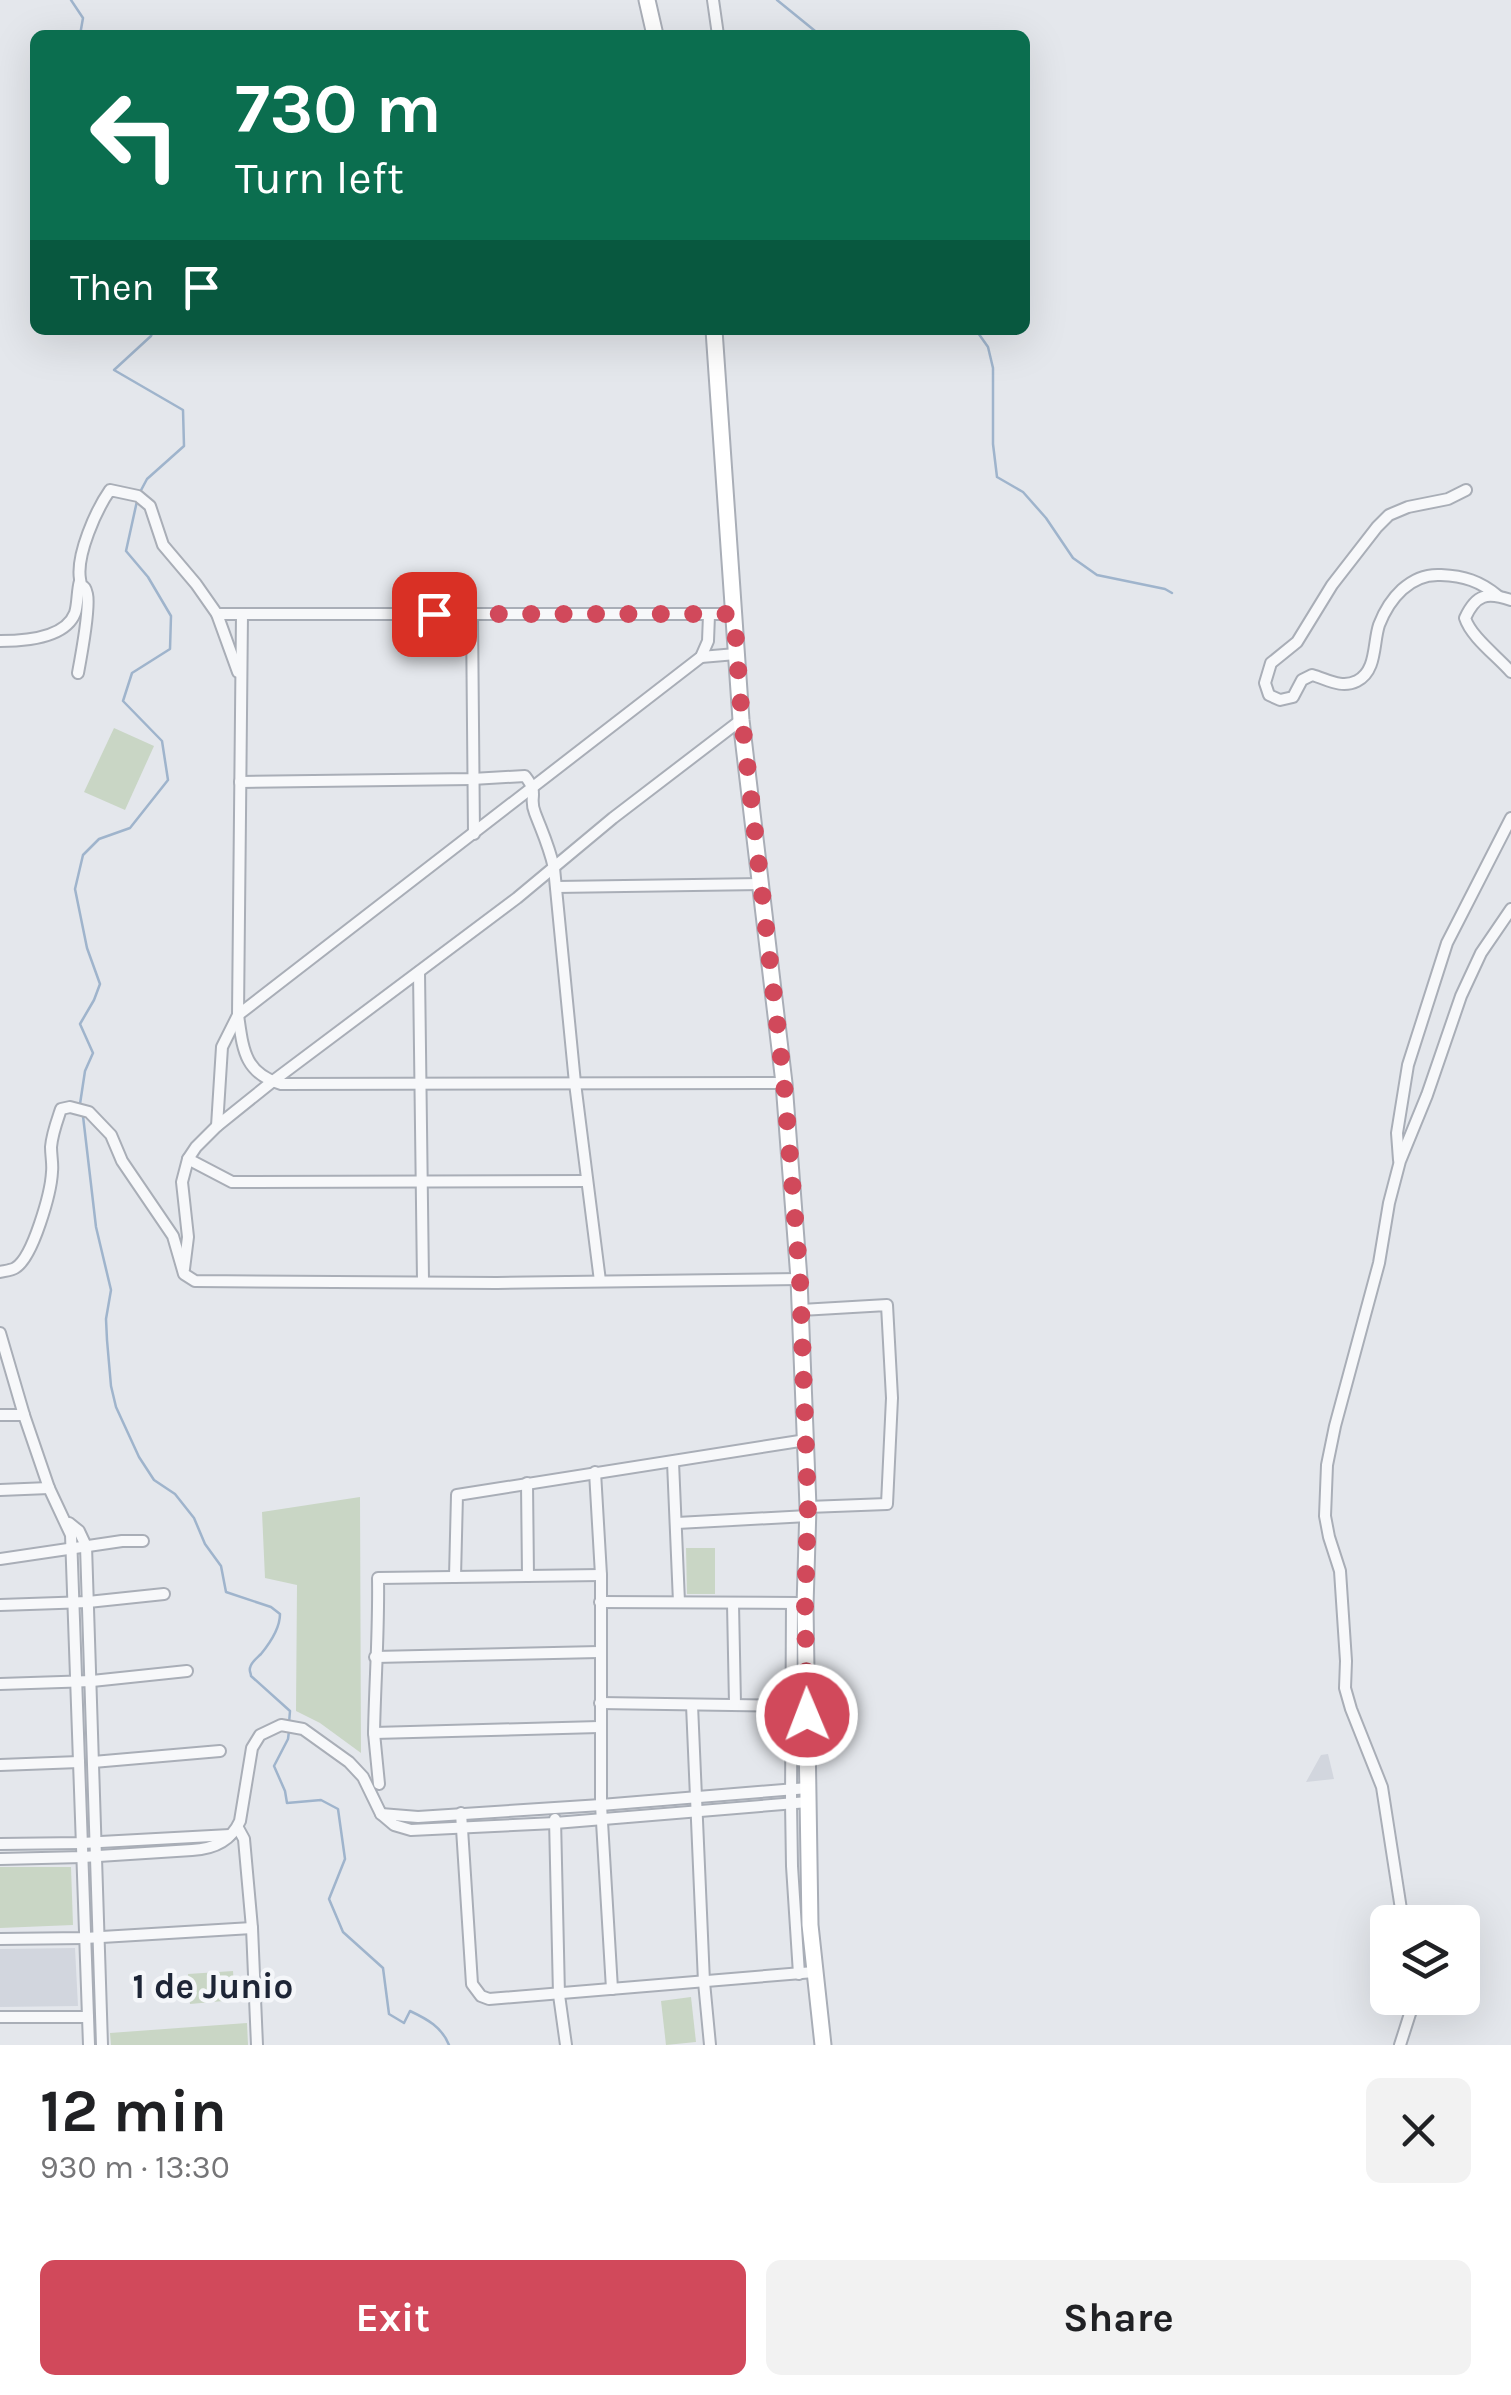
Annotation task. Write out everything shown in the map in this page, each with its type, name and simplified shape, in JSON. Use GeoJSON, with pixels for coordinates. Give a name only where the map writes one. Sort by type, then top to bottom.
{"type":"FeatureCollection","features":[{"type":"Feature","properties":{"kind":"main road"},"geometry":{"type":"LineString","coordinates":[[647,0],[654,30]]}},
{"type":"Feature","properties":{"kind":"main road"},"geometry":{"type":"LineString","coordinates":[[714,335],[736,654],[784,1083],[800,1279],[808,1512],[799,1603],[808,1795],[807,1973],[824,2045]]}},
{"type":"Feature","properties":{"kind":"street"},"geometry":{"type":"LineString","coordinates":[[713,0],[717,30]]}},
{"type":"Feature","properties":{"kind":"street"},"geometry":{"type":"LineString","coordinates":[[0,641],[57,632],[69,622],[76,612],[83,550],[110,490],[138,496],[150,506],[163,545],[217,614],[240,678]]}},
{"type":"Feature","properties":{"kind":"street"},"geometry":{"type":"LineString","coordinates":[[1466,490],[1448,499],[1389,515],[1377,527],[1332,585],[1297,642],[1272,663],[1265,683],[1268,695],[1280,700],[1294,697],[1302,680],[1312,675],[1340,685],[1358,681],[1373,659],[1379,626],[1395,596],[1415,580],[1434,574],[1468,578],[1511,600]]}},
{"type":"Feature","properties":{"kind":"street"},"geometry":{"type":"LineString","coordinates":[[78,673],[87,594],[80,580]]}},
{"type":"Feature","properties":{"kind":"street"},"geometry":{"type":"LineString","coordinates":[[1498,596],[1484,596],[1471,604],[1465,618],[1472,634],[1511,672]]}},
{"type":"Feature","properties":{"kind":"street"},"geometry":{"type":"LineString","coordinates":[[217,614],[734,614]]}},
{"type":"Feature","properties":{"kind":"street"},"geometry":{"type":"LineString","coordinates":[[242,614],[238,1015],[242,1047],[260,1076],[281,1084],[784,1083]]}},
{"type":"Feature","properties":{"kind":"street"},"geometry":{"type":"LineString","coordinates":[[472,614],[474,834]]}},
{"type":"Feature","properties":{"kind":"street"},"geometry":{"type":"LineString","coordinates":[[217,1126],[222,1047],[238,1015],[700,657],[708,641],[709,615]]}},
{"type":"Feature","properties":{"kind":"street"},"geometry":{"type":"LineString","coordinates":[[700,657],[736,654]]}},
{"type":"Feature","properties":{"kind":"street"},"geometry":{"type":"LineString","coordinates":[[184,1274],[188,1237],[182,1182],[188,1159],[217,1126],[742,720]]}},
{"type":"Feature","properties":{"kind":"street"},"geometry":{"type":"LineString","coordinates":[[240,782],[526,776],[534,788],[533,810],[550,848],[554,868],[600,1281]]}},
{"type":"Feature","properties":{"kind":"street"},"geometry":{"type":"LineString","coordinates":[[1400,1161],[1397,1133],[1408,1064],[1447,944],[1511,818]]}},
{"type":"Feature","properties":{"kind":"street"},"geometry":{"type":"LineString","coordinates":[[556,887],[762,884]]}},
{"type":"Feature","properties":{"kind":"street"},"geometry":{"type":"LineString","coordinates":[[1400,1905],[1382,1787],[1345,1688],[1340,1571],[1329,1537],[1324,1500],[1335,1426],[1400,1161],[1461,996],[1482,953],[1511,909]]}},
{"type":"Feature","properties":{"kind":"street"},"geometry":{"type":"LineString","coordinates":[[419,972],[423,1281]]}},
{"type":"Feature","properties":{"kind":"street"},"geometry":{"type":"LineString","coordinates":[[0,1272],[22,1262],[38,1231],[53,1168],[55,1127],[62,1108],[70,1107],[89,1112],[111,1135],[122,1161],[173,1236],[184,1274],[194,1281],[800,1279]]}},
{"type":"Feature","properties":{"kind":"street"},"geometry":{"type":"LineString","coordinates":[[188,1159],[232,1182],[587,1180]]}},
{"type":"Feature","properties":{"kind":"street"},"geometry":{"type":"LineString","coordinates":[[677,1522],[886,1504],[892,1398],[888,1305],[801,1310]]}},
{"type":"Feature","properties":{"kind":"street"},"geometry":{"type":"LineString","coordinates":[[0,1333],[24,1415],[49,1488],[66,1521],[72,1549],[89,2045]]}},
{"type":"Feature","properties":{"kind":"street"},"geometry":{"type":"LineString","coordinates":[[0,1416],[24,1415]]}},
{"type":"Feature","properties":{"kind":"street"},"geometry":{"type":"LineString","coordinates":[[455,1577],[457,1495],[806,1440]]}},
{"type":"Feature","properties":{"kind":"street"},"geometry":{"type":"LineString","coordinates":[[674,1462],[678,1602]]}},
{"type":"Feature","properties":{"kind":"street"},"geometry":{"type":"LineString","coordinates":[[595,1472],[601,1575],[601,1805],[612,1989]]}},
{"type":"Feature","properties":{"kind":"street"},"geometry":{"type":"LineString","coordinates":[[527,1483],[528,1576]]}},
{"type":"Feature","properties":{"kind":"street"},"geometry":{"type":"LineString","coordinates":[[0,1490],[49,1488]]}},
{"type":"Feature","properties":{"kind":"street"},"geometry":{"type":"LineString","coordinates":[[66,1521],[79,1531],[86,1546],[102,2045]]}},
{"type":"Feature","properties":{"kind":"street"},"geometry":{"type":"LineString","coordinates":[[0,1559],[143,1541]]}},
{"type":"Feature","properties":{"kind":"street"},"geometry":{"type":"LineString","coordinates":[[379,1784],[374,1733],[378,1578],[601,1575]]}},
{"type":"Feature","properties":{"kind":"street"},"geometry":{"type":"LineString","coordinates":[[0,1604],[88,1602],[164,1594]]}},
{"type":"Feature","properties":{"kind":"street"},"geometry":{"type":"LineString","coordinates":[[461,1814],[472,1984],[481,1996],[489,1999],[560,1994],[807,1973],[792,1866],[790,1803],[799,1603],[600,1602]]}},
{"type":"Feature","properties":{"kind":"street"},"geometry":{"type":"LineString","coordinates":[[732,1604],[735,1704]]}},
{"type":"Feature","properties":{"kind":"street"},"geometry":{"type":"LineString","coordinates":[[375,1657],[600,1652]]}},
{"type":"Feature","properties":{"kind":"street"},"geometry":{"type":"LineString","coordinates":[[0,1684],[92,1681],[188,1671]]}},
{"type":"Feature","properties":{"kind":"street"},"geometry":{"type":"LineString","coordinates":[[600,1704],[792,1706]]}},
{"type":"Feature","properties":{"kind":"street"},"geometry":{"type":"LineString","coordinates":[[692,1705],[710,2045]]}},
{"type":"Feature","properties":{"kind":"street"},"geometry":{"type":"LineString","coordinates":[[0,1859],[82,1857],[218,1845],[234,1831],[242,1814],[252,1748],[260,1735],[281,1725],[303,1729],[319,1740],[364,1777],[381,1814],[394,1825],[411,1830],[555,1823],[790,1803],[808,1795]]}},
{"type":"Feature","properties":{"kind":"street"},"geometry":{"type":"LineString","coordinates":[[374,1733],[600,1726]]}},
{"type":"Feature","properties":{"kind":"street"},"geometry":{"type":"LineString","coordinates":[[93,1762],[220,1751]]}},
{"type":"Feature","properties":{"kind":"street"},"geometry":{"type":"LineString","coordinates":[[0,1765],[79,1762]]}},
{"type":"Feature","properties":{"kind":"street"},"geometry":{"type":"LineString","coordinates":[[381,1814],[418,1817],[791,1790],[808,1795]]}},
{"type":"Feature","properties":{"kind":"street"},"geometry":{"type":"LineString","coordinates":[[555,1808],[560,1994],[566,2045]]}},
{"type":"Feature","properties":{"kind":"street"},"geometry":{"type":"LineString","coordinates":[[0,1844],[82,1843],[234,1831],[244,1839],[257,2045]]}},
{"type":"Feature","properties":{"kind":"street"},"geometry":{"type":"LineString","coordinates":[[0,1939],[98,1938],[252,1928]]}},
{"type":"Feature","properties":{"kind":"street"},"geometry":{"type":"LineString","coordinates":[[1400,2045],[1410,2015]]}},
{"type":"Feature","properties":{"kind":"street"},"geometry":{"type":"LineString","coordinates":[[0,2018],[88,2017]]}},
{"type":"Feature","properties":{"kind":"shaded area"},"geometry":{"type":"Polygon","coordinates":[[[1328,1754],[1334,1779],[1306,1782],[1321,1755],[1328,1754]]]}},
{"type":"Feature","properties":{"kind":"shaded area"},"geometry":{"type":"Polygon","coordinates":[[[75,1948],[78,2006],[0,2007],[0,1949],[75,1948]]]}},
{"type":"Feature","properties":{"kind":"green space"},"geometry":{"type":"Polygon","coordinates":[[[114,728],[154,746],[125,810],[84,792],[114,728]]]}},
{"type":"Feature","properties":{"kind":"green space"},"geometry":{"type":"Polygon","coordinates":[[[360,1497],[361,1753],[296,1711],[297,1585],[265,1578],[262,1512],[360,1497]]]}},
{"type":"Feature","properties":{"kind":"green space"},"geometry":{"type":"Polygon","coordinates":[[[686,1548],[715,1548],[715,1594],[687,1594],[686,1548]]]}},
{"type":"Feature","properties":{"kind":"green space"},"geometry":{"type":"Polygon","coordinates":[[[0,1867],[71,1867],[73,1925],[0,1928],[0,1867]]]}},
{"type":"Feature","properties":{"kind":"green space"},"geometry":{"type":"Polygon","coordinates":[[[233,1971],[235,2000],[190,2004],[188,1974],[233,1971]]]}},
{"type":"Feature","properties":{"kind":"green space"},"geometry":{"type":"Polygon","coordinates":[[[691,1997],[696,2042],[666,2045],[661,2001],[691,1997]]]}},
{"type":"Feature","properties":{"kind":"green space"},"geometry":{"type":"Polygon","coordinates":[[[247,2023],[248,2045],[111,2045],[110,2033],[247,2023]]]}},
{"type":"Feature","properties":{"kind":"waterway"},"geometry":{"type":"LineString","coordinates":[[71,0],[83,18],[81,30]]}},
{"type":"Feature","properties":{"kind":"waterway"},"geometry":{"type":"LineString","coordinates":[[777,0],[814,30]]}},
{"type":"Feature","properties":{"kind":"waterway"},"geometry":{"type":"LineString","coordinates":[[139,494],[147,479],[184,446],[183,410],[114,370],[151,335]]}},
{"type":"Feature","properties":{"kind":"waterway"},"geometry":{"type":"LineString","coordinates":[[980,335],[988,347],[993,368],[997,477],[1023,492],[1073,558],[1097,575],[1172,593]]}},
{"type":"Feature","properties":{"kind":"waterway"},"geometry":{"type":"LineString","coordinates":[[80,1104],[85,1071],[93,1053],[80,1024],[100,984],[87,948],[75,889],[83,855],[99,839],[130,828],[168,780],[162,741],[123,701],[132,673],[170,649],[171,616],[148,577],[126,551],[137,501]]}},
{"type":"Feature","properties":{"kind":"waterway"},"geometry":{"type":"LineString","coordinates":[[83,1116],[96,1227],[111,1290],[106,1319],[116,1407],[154,1480],[175,1494],[194,1518],[205,1544],[221,1566],[226,1592],[271,1607],[280,1614],[274,1635],[250,1670],[251,1676],[290,1711],[289,1723]]}},
{"type":"Feature","properties":{"kind":"waterway"},"geometry":{"type":"LineString","coordinates":[[289,1731],[274,1766],[287,1803],[321,1800],[338,1809],[345,1859],[329,1899],[343,1932],[383,1968],[389,2014],[404,2023],[410,2011],[416,2014],[438,2028],[449,2045]]}},
{"type":"Feature","properties":{"kind":"district","name":"1 de Junio"},"geometry":{"type":"Point","coordinates":[213,1986]}},
{"type":"Feature","properties":{"kind":"route"},"geometry":{"type":"LineString","coordinates":[[434,614],[734,614],[742,720],[784,1083],[800,1279],[808,1507],[807,1715]]}}]}
